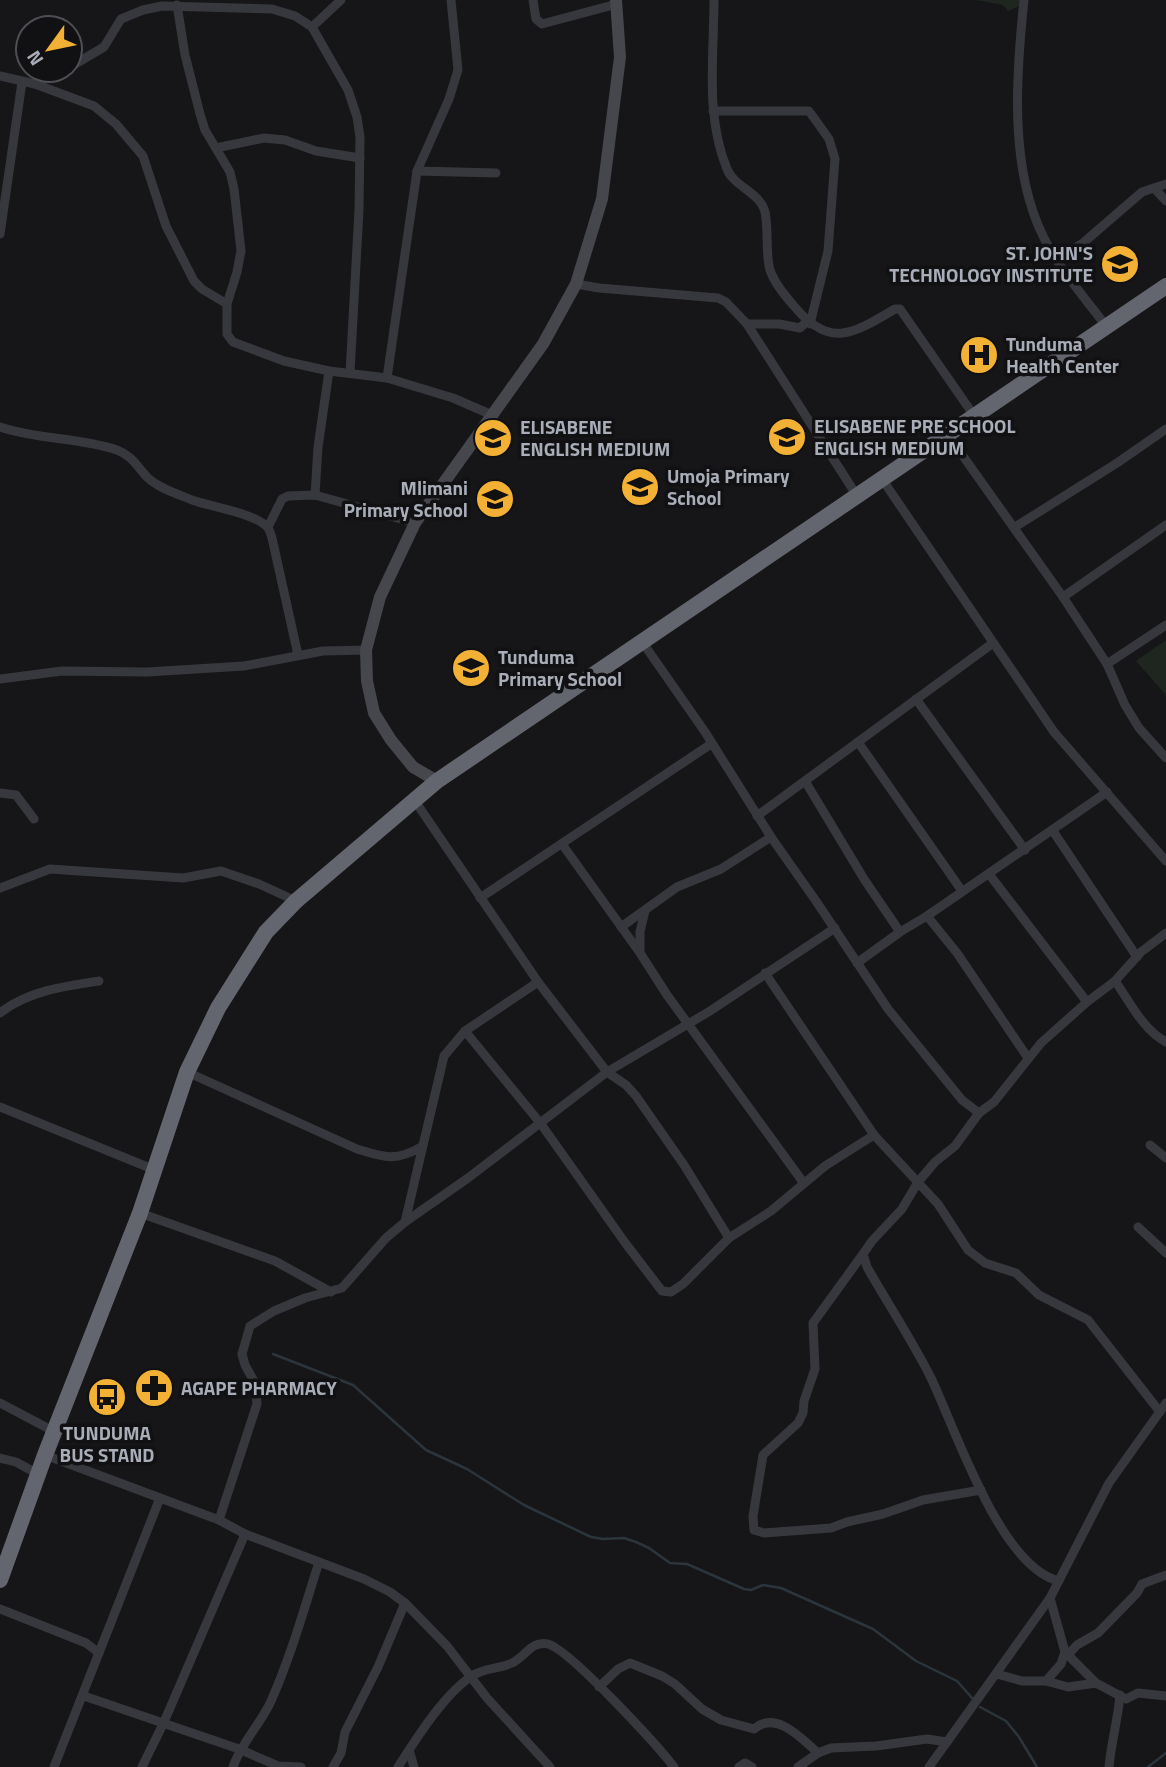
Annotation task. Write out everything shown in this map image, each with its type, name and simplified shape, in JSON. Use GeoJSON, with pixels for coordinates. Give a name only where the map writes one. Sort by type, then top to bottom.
{"type":"FeatureCollection","features":[{"type":"Feature","properties":{"kind":"highway"},"geometry":{"type":"LineString","coordinates":[[0,1580],[45,1455],[140,1213],[187,1072],[218,1008],[266,932],[296,901],[437,781],[1106,327],[1164,293]]}},
{"type":"Feature","properties":{"kind":"street"},"geometry":{"type":"LineString","coordinates":[[312,27],[341,0]]}},
{"type":"Feature","properties":{"kind":"street"},"geometry":{"type":"LineString","coordinates":[[387,378],[417,171],[449,99],[458,70],[451,0]]}},
{"type":"Feature","properties":{"kind":"street"},"geometry":{"type":"LineString","coordinates":[[437,781],[413,768],[374,713],[366,681],[366,650],[380,597],[415,523],[543,344],[576,284],[602,199],[620,57],[617,2],[542,24],[536,19],[533,0]]}},
{"type":"Feature","properties":{"kind":"street"},"geometry":{"type":"LineString","coordinates":[[715,0],[713,111],[718,140],[728,172],[757,198],[765,210],[771,272],[808,322],[824,331],[854,332],[895,309],[900,309],[975,417]]}},
{"type":"Feature","properties":{"kind":"street"},"geometry":{"type":"LineString","coordinates":[[1024,0],[1017,119],[1028,191],[1044,238],[1056,259],[1106,327]]}},
{"type":"Feature","properties":{"kind":"street"},"geometry":{"type":"LineString","coordinates":[[177,5],[185,55],[205,130],[230,172],[241,251],[227,304],[227,334],[233,342],[284,360],[329,371],[387,378],[453,398],[492,415]]}},
{"type":"Feature","properties":{"kind":"street"},"geometry":{"type":"LineString","coordinates":[[84,59],[104,47],[121,19],[144,9],[177,5],[272,9],[295,16],[312,27],[348,90],[357,117],[360,159],[350,373]]}},
{"type":"Feature","properties":{"kind":"street"},"geometry":{"type":"LineString","coordinates":[[0,234],[22,84]]}},
{"type":"Feature","properties":{"kind":"street"},"geometry":{"type":"LineString","coordinates":[[35,84],[94,106],[116,124],[143,156],[166,226],[194,281],[227,304]]}},
{"type":"Feature","properties":{"kind":"street"},"geometry":{"type":"LineString","coordinates":[[713,111],[809,111],[829,139],[835,159],[828,251],[808,322],[800,328],[779,324],[747,324]]}},
{"type":"Feature","properties":{"kind":"street"},"geometry":{"type":"LineString","coordinates":[[216,148],[264,138],[285,140],[316,151],[360,159]]}},
{"type":"Feature","properties":{"kind":"street"},"geometry":{"type":"LineString","coordinates":[[417,171],[496,173]]}},
{"type":"Feature","properties":{"kind":"street"},"geometry":{"type":"LineString","coordinates":[[1056,259],[1083,243],[1142,192],[1166,184]]}},
{"type":"Feature","properties":{"kind":"street"},"geometry":{"type":"LineString","coordinates":[[1154,188],[1166,201]]}},
{"type":"Feature","properties":{"kind":"street"},"geometry":{"type":"LineString","coordinates":[[576,284],[718,298],[726,302],[747,324],[857,496]]}},
{"type":"Feature","properties":{"kind":"street"},"geometry":{"type":"LineString","coordinates":[[315,495],[318,447],[329,371]]}},
{"type":"Feature","properties":{"kind":"street"},"geometry":{"type":"LineString","coordinates":[[0,427],[36,436],[78,440],[125,453],[133,458],[148,478],[160,486],[193,500],[256,519],[268,527],[298,655]]}},
{"type":"Feature","properties":{"kind":"street"},"geometry":{"type":"LineString","coordinates":[[1015,527],[1166,429]]}},
{"type":"Feature","properties":{"kind":"street"},"geometry":{"type":"LineString","coordinates":[[948,435],[1015,527],[1107,664],[1125,705],[1139,727],[1166,758]]}},
{"type":"Feature","properties":{"kind":"street"},"geometry":{"type":"LineString","coordinates":[[882,479],[1054,732],[1166,861]]}},
{"type":"Feature","properties":{"kind":"street"},"geometry":{"type":"LineString","coordinates":[[268,527],[282,499],[288,496],[315,495],[415,523]]}},
{"type":"Feature","properties":{"kind":"street"},"geometry":{"type":"LineString","coordinates":[[1063,597],[1166,525]]}},
{"type":"Feature","properties":{"kind":"street"},"geometry":{"type":"LineString","coordinates":[[1107,664],[1166,625]]}},
{"type":"Feature","properties":{"kind":"street"},"geometry":{"type":"LineString","coordinates":[[643,643],[771,837],[911,1040],[962,1100],[979,1113]]}},
{"type":"Feature","properties":{"kind":"street"},"geometry":{"type":"LineString","coordinates":[[757,816],[993,643]]}},
{"type":"Feature","properties":{"kind":"street"},"geometry":{"type":"LineString","coordinates":[[0,679],[62,671],[148,672],[244,666],[323,651],[366,650]]}},
{"type":"Feature","properties":{"kind":"street"},"geometry":{"type":"LineString","coordinates":[[916,699],[1025,849]]}},
{"type":"Feature","properties":{"kind":"street"},"geometry":{"type":"LineString","coordinates":[[858,742],[962,891]]}},
{"type":"Feature","properties":{"kind":"street"},"geometry":{"type":"LineString","coordinates":[[481,898],[711,744]]}},
{"type":"Feature","properties":{"kind":"street"},"geometry":{"type":"LineString","coordinates":[[805,780],[864,879],[900,932]]}},
{"type":"Feature","properties":{"kind":"street"},"geometry":{"type":"LineString","coordinates":[[857,963],[1107,792]]}},
{"type":"Feature","properties":{"kind":"street"},"geometry":{"type":"LineString","coordinates":[[0,793],[16,795],[34,819]]}},
{"type":"Feature","properties":{"kind":"street"},"geometry":{"type":"LineString","coordinates":[[415,801],[538,982],[607,1072],[626,1085],[641,1103],[684,1165],[729,1238]]}},
{"type":"Feature","properties":{"kind":"street"},"geometry":{"type":"LineString","coordinates":[[1052,831],[1137,957]]}},
{"type":"Feature","properties":{"kind":"street"},"geometry":{"type":"LineString","coordinates":[[621,927],[677,887],[721,869],[771,837]]}},
{"type":"Feature","properties":{"kind":"street"},"geometry":{"type":"LineString","coordinates":[[562,844],[667,995],[803,1182]]}},
{"type":"Feature","properties":{"kind":"street"},"geometry":{"type":"LineString","coordinates":[[0,888],[50,869],[183,878],[221,871],[296,901]]}},
{"type":"Feature","properties":{"kind":"street"},"geometry":{"type":"LineString","coordinates":[[989,874],[1087,1002]]}},
{"type":"Feature","properties":{"kind":"street"},"geometry":{"type":"LineString","coordinates":[[640,953],[640,932],[645,911]]}},
{"type":"Feature","properties":{"kind":"street"},"geometry":{"type":"LineString","coordinates":[[927,916],[957,953],[1028,1058]]}},
{"type":"Feature","properties":{"kind":"street"},"geometry":{"type":"LineString","coordinates":[[219,1520],[257,1404],[255,1383],[243,1354],[250,1326],[274,1311],[305,1298],[342,1288],[386,1238],[405,1222],[541,1124],[607,1072],[689,1024],[835,928]]}},
{"type":"Feature","properties":{"kind":"street"},"geometry":{"type":"LineString","coordinates":[[981,1490],[923,1500],[831,1528],[764,1533],[754,1530],[753,1516],[763,1455],[799,1423],[803,1413],[806,1393],[815,1369],[813,1323],[872,1241],[902,1209],[918,1182],[935,1162],[955,1146],[979,1113],[994,1102],[1028,1058],[1166,933]]}},
{"type":"Feature","properties":{"kind":"street"},"geometry":{"type":"LineString","coordinates":[[765,973],[874,1135],[938,1204],[960,1240],[976,1257],[1016,1273],[1039,1295],[1074,1311],[1094,1326],[1160,1412]]}},
{"type":"Feature","properties":{"kind":"street"},"geometry":{"type":"LineString","coordinates":[[0,1013],[23,997],[99,981]]}},
{"type":"Feature","properties":{"kind":"street"},"geometry":{"type":"LineString","coordinates":[[1115,981],[1145,1025],[1154,1035],[1166,1042]]}},
{"type":"Feature","properties":{"kind":"street"},"geometry":{"type":"LineString","coordinates":[[405,1222],[444,1056],[465,1031],[538,982]]}},
{"type":"Feature","properties":{"kind":"street"},"geometry":{"type":"LineString","coordinates":[[465,1031],[541,1124],[626,1244],[663,1291],[671,1292],[729,1238],[771,1211],[803,1182],[874,1135]]}},
{"type":"Feature","properties":{"kind":"street"},"geometry":{"type":"LineString","coordinates":[[187,1072],[357,1149],[387,1157],[407,1156],[421,1147]]}},
{"type":"Feature","properties":{"kind":"street"},"geometry":{"type":"LineString","coordinates":[[0,1107],[155,1170]]}},
{"type":"Feature","properties":{"kind":"street"},"geometry":{"type":"LineString","coordinates":[[1150,1144],[1166,1158]]}},
{"type":"Feature","properties":{"kind":"street"},"geometry":{"type":"LineString","coordinates":[[140,1213],[275,1261],[331,1292]]}},
{"type":"Feature","properties":{"kind":"street"},"geometry":{"type":"LineString","coordinates":[[1138,1227],[1166,1253]]}},
{"type":"Feature","properties":{"kind":"street"},"geometry":{"type":"LineString","coordinates":[[863,1254],[867,1267],[931,1379],[981,1490],[1014,1546],[1038,1572],[1059,1581]]}},
{"type":"Feature","properties":{"kind":"street"},"geometry":{"type":"LineString","coordinates":[[0,1403],[55,1432]]}},
{"type":"Feature","properties":{"kind":"street"},"geometry":{"type":"LineString","coordinates":[[929,1767],[1050,1598],[1110,1483],[1166,1403]]}},
{"type":"Feature","properties":{"kind":"street"},"geometry":{"type":"LineString","coordinates":[[45,1455],[219,1520],[245,1534],[381,1587],[405,1603],[447,1646],[501,1714],[550,1767]]}},
{"type":"Feature","properties":{"kind":"street"},"geometry":{"type":"LineString","coordinates":[[0,1458],[16,1462],[38,1474]]}},
{"type":"Feature","properties":{"kind":"street"},"geometry":{"type":"LineString","coordinates":[[54,1767],[160,1498]]}},
{"type":"Feature","properties":{"kind":"street"},"geometry":{"type":"LineString","coordinates":[[142,1767],[245,1534]]}},
{"type":"Feature","properties":{"kind":"street"},"geometry":{"type":"LineString","coordinates":[[233,1767],[239,1749],[252,1735],[264,1715],[282,1676],[319,1562]]}},
{"type":"Feature","properties":{"kind":"street"},"geometry":{"type":"LineString","coordinates":[[1046,1681],[1067,1654],[1077,1644],[1098,1633],[1137,1593],[1142,1584],[1166,1575]]}},
{"type":"Feature","properties":{"kind":"street"},"geometry":{"type":"LineString","coordinates":[[1050,1598],[1067,1654],[1096,1683],[1126,1699],[1138,1693],[1166,1696]]}},
{"type":"Feature","properties":{"kind":"street"},"geometry":{"type":"LineString","coordinates":[[333,1767],[341,1753],[345,1732],[405,1603]]}},
{"type":"Feature","properties":{"kind":"street"},"geometry":{"type":"LineString","coordinates":[[0,1609],[86,1643],[99,1653]]}},
{"type":"Feature","properties":{"kind":"street"},"geometry":{"type":"LineString","coordinates":[[398,1767],[450,1694],[471,1676],[514,1662],[527,1650],[542,1643],[564,1652],[674,1767]]}},
{"type":"Feature","properties":{"kind":"street"},"geometry":{"type":"LineString","coordinates":[[599,1687],[630,1663],[668,1680],[702,1709],[729,1724],[754,1729],[762,1722],[769,1722],[795,1732],[818,1752]]}},
{"type":"Feature","properties":{"kind":"street"},"geometry":{"type":"LineString","coordinates":[[997,1674],[1022,1681],[1046,1681],[1068,1686],[1096,1683]]}},
{"type":"Feature","properties":{"kind":"street"},"geometry":{"type":"LineString","coordinates":[[1109,1767],[1120,1695]]}},
{"type":"Feature","properties":{"kind":"street"},"geometry":{"type":"LineString","coordinates":[[84,1696],[239,1749],[278,1766],[301,1767]]}},
{"type":"Feature","properties":{"kind":"street"},"geometry":{"type":"LineString","coordinates":[[798,1767],[818,1752],[845,1746],[876,1746],[927,1739],[947,1742]]}},
{"type":"Feature","properties":{"kind":"street"},"geometry":{"type":"LineString","coordinates":[[409,1750],[414,1767]]}},
{"type":"Feature","properties":{"kind":"street"},"geometry":{"type":"LineString","coordinates":[[739,1767],[745,1763],[752,1767]]}},
{"type":"Feature","properties":{"kind":"shaded area"},"geometry":{"type":"Polygon","coordinates":[[[976,0],[1020,0],[1021,5],[1008,11],[1003,5],[976,0]]]}},
{"type":"Feature","properties":{"kind":"shaded area"},"geometry":{"type":"Polygon","coordinates":[[[1166,640],[1166,695],[1136,661],[1166,640]]]}},
{"type":"Feature","properties":{"kind":"waterway"},"geometry":{"type":"LineString","coordinates":[[273,1354],[353,1385],[426,1450],[467,1469],[524,1505],[591,1537],[624,1538],[636,1542],[670,1563],[687,1564],[744,1589],[751,1590],[763,1585],[781,1588],[873,1629],[916,1661],[957,1681],[973,1699]]}},
{"type":"Feature","properties":{"kind":"waterway"},"geometry":{"type":"LineString","coordinates":[[980,1707],[1006,1721],[1037,1767]]}},
{"type":"Feature","properties":{"kind":"waterway"},"geometry":{"type":"LineString","coordinates":[[1148,1767],[1166,1753]]}},
{"type":"Feature","properties":{"kind":"place","name":"ST. JOHN'S TECHNOLOGY INSTITUTE"},"geometry":{"type":"Point","coordinates":[1120,264]}},
{"type":"Feature","properties":{"kind":"place","name":"Tunduma Health Center"},"geometry":{"type":"Point","coordinates":[979,355]}},
{"type":"Feature","properties":{"kind":"place","name":"ELISABENE PRE SCHOOL ENGLISH MEDIUM"},"geometry":{"type":"Point","coordinates":[787,437]}},
{"type":"Feature","properties":{"kind":"place","name":"ELISABENE ENGLISH MEDIUM"},"geometry":{"type":"Point","coordinates":[493,438]}},
{"type":"Feature","properties":{"kind":"place","name":"Umoja Primary School"},"geometry":{"type":"Point","coordinates":[640,487]}},
{"type":"Feature","properties":{"kind":"place","name":"Mlimani Primary School"},"geometry":{"type":"Point","coordinates":[495,499]}},
{"type":"Feature","properties":{"kind":"place","name":"Tunduma Primary School"},"geometry":{"type":"Point","coordinates":[471,668]}},
{"type":"Feature","properties":{"kind":"place","name":"AGAPE PHARMACY"},"geometry":{"type":"Point","coordinates":[154,1388]}},
{"type":"Feature","properties":{"kind":"place","name":"TUNDUMA BUS STAND"},"geometry":{"type":"Point","coordinates":[107,1397]}}]}
